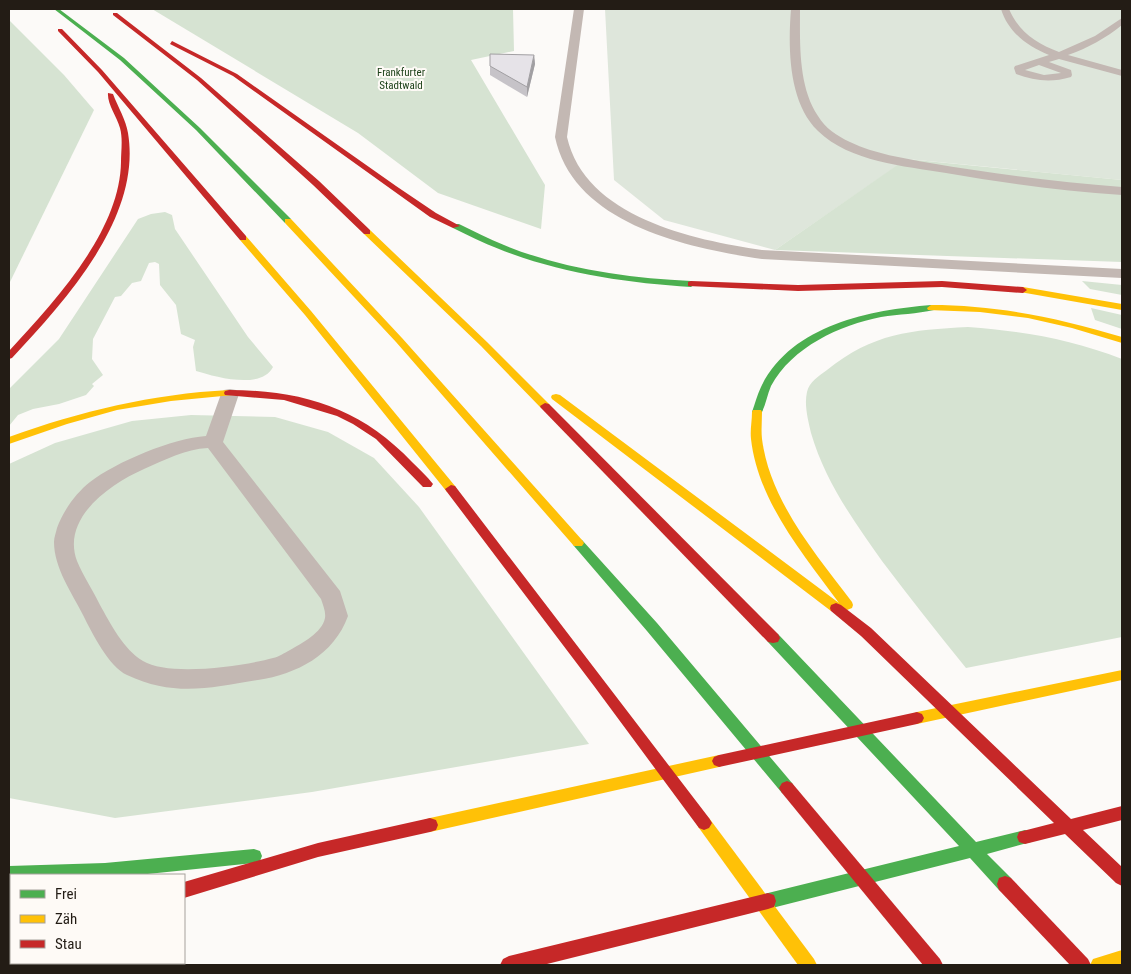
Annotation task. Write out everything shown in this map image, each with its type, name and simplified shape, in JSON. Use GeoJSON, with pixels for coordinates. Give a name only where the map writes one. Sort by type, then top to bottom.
{"type":"FeatureCollection","features":[{"type":"Feature","properties":{"kind":"highway"},"geometry":{"type":"LineString","coordinates":[[45,9],[56,26],[88,57],[292,295],[417,446],[632,727],[808,965]]}},
{"type":"Feature","properties":{"kind":"highway"},"geometry":{"type":"LineString","coordinates":[[56,9],[122,59],[198,129],[353,288],[652,628],[934,965]]}},
{"type":"Feature","properties":{"kind":"highway"},"geometry":{"type":"LineString","coordinates":[[111,11],[235,75],[385,183],[433,214],[502,247],[549,261],[619,276],[686,284],[798,288],[942,284],[1031,291],[1122,307]]}},
{"type":"Feature","properties":{"kind":"highway"},"geometry":{"type":"LineString","coordinates":[[111,11],[199,79],[316,183],[484,344],[731,594],[1082,965]]}},
{"type":"Feature","properties":{"kind":"highway"},"geometry":{"type":"LineString","coordinates":[[9,356],[41,322],[76,278],[100,238],[116,205],[124,175],[125,136],[107,80]]}},
{"type":"Feature","properties":{"kind":"highway"},"geometry":{"type":"LineString","coordinates":[[866,632],[783,511],[760,460],[756,439],[760,396],[769,378],[786,358],[817,336],[845,324],[887,313],[932,309],[988,310],[1020,314],[1060,321],[1122,340]]}},
{"type":"Feature","properties":{"kind":"highway"},"geometry":{"type":"LineString","coordinates":[[484,344],[804,583],[866,632],[1122,878]]}},
{"type":"Feature","properties":{"kind":"highway"},"geometry":{"type":"LineString","coordinates":[[9,441],[66,420],[126,403],[195,394],[264,395],[315,405],[364,425],[384,441],[433,489]]}},
{"type":"Feature","properties":{"kind":"highway"},"geometry":{"type":"LineString","coordinates":[[446,502],[506,562]]}},
{"type":"Feature","properties":{"kind":"highway"},"geometry":{"type":"LineString","coordinates":[[185,890],[318,850],[1025,694],[1122,675]]}},
{"type":"Feature","properties":{"kind":"highway"},"geometry":{"type":"LineString","coordinates":[[509,965],[1122,813]]}},
{"type":"Feature","properties":{"kind":"highway"},"geometry":{"type":"LineString","coordinates":[[9,874],[105,871],[318,850]]}},
{"type":"Feature","properties":{"kind":"highway"},"geometry":{"type":"LineString","coordinates":[[1099,965],[1122,959]]}},
{"type":"Feature","properties":{"kind":"lane"},"geometry":{"type":"LineString","coordinates":[[579,9],[561,137],[563,152],[569,165],[590,191],[635,221],[690,241],[758,254],[1122,274]]}},
{"type":"Feature","properties":{"kind":"lane"},"geometry":{"type":"LineString","coordinates":[[795,9],[797,71],[808,109],[821,128],[838,140],[861,151],[883,158],[968,173],[1077,188],[1122,191]]}},
{"type":"Feature","properties":{"kind":"lane"},"geometry":{"type":"LineString","coordinates":[[1005,9],[1016,28],[1029,42],[1066,54],[1113,59]]}},
{"type":"Feature","properties":{"kind":"lane"},"geometry":{"type":"LineString","coordinates":[[1039,62],[1066,54],[1106,35],[1122,21]]}},
{"type":"Feature","properties":{"kind":"lane"},"geometry":{"type":"LineString","coordinates":[[1066,54],[1077,61],[1122,73]]}},
{"type":"Feature","properties":{"kind":"lane"},"geometry":{"type":"LineString","coordinates":[[213,442],[230,394]]}},
{"type":"Feature","properties":{"kind":"lane"},"geometry":{"type":"LineString","coordinates":[[213,442],[332,597],[337,616],[332,629],[316,647],[279,667],[198,680],[164,678],[134,668],[108,642],[66,560],[64,540],[70,521],[79,506],[97,487],[122,471],[170,450],[194,443],[213,442]]}},
{"type":"Feature","properties":{"kind":"shaded area"},"geometry":{"type":"Polygon","coordinates":[[[605,9],[1122,9],[1122,180],[907,159],[775,250],[664,220],[614,180],[605,9]]]}},
{"type":"Feature","properties":{"kind":"green space","name":"Frankfurter Stadtwald"},"geometry":{"type":"Polygon","coordinates":[[[152,9],[513,9],[514,51],[471,60],[545,185],[541,229],[438,193],[358,133],[152,9]]]}},
{"type":"Feature","properties":{"kind":"green space"},"geometry":{"type":"Polygon","coordinates":[[[9,20],[64,75],[94,110],[9,284],[9,20]]]}},
{"type":"Feature","properties":{"kind":"green space"},"geometry":{"type":"Polygon","coordinates":[[[906,159],[1122,180],[1122,262],[775,250],[906,159]]]}},
{"type":"Feature","properties":{"kind":"green space"},"geometry":{"type":"Polygon","coordinates":[[[165,212],[172,215],[175,229],[248,337],[273,367],[267,374],[249,380],[226,378],[196,371],[193,347],[195,340],[181,334],[176,305],[160,285],[159,264],[155,262],[149,263],[141,281],[132,283],[121,296],[115,297],[93,339],[92,359],[103,375],[92,384],[94,386],[86,395],[59,404],[33,409],[18,415],[9,426],[9,389],[59,339],[138,219],[151,214],[165,212]]]}},
{"type":"Feature","properties":{"kind":"green space"},"geometry":{"type":"Polygon","coordinates":[[[1082,281],[1122,285],[1122,295],[1090,289],[1082,281]]]}},
{"type":"Feature","properties":{"kind":"green space"},"geometry":{"type":"Polygon","coordinates":[[[1091,308],[1122,315],[1122,329],[1095,320],[1091,308]]]}},
{"type":"Feature","properties":{"kind":"green space"},"geometry":{"type":"Polygon","coordinates":[[[968,327],[1046,337],[1084,346],[1122,359],[1122,637],[966,668],[882,561],[850,515],[832,484],[817,451],[808,418],[806,397],[812,382],[844,358],[860,348],[877,341],[910,332],[968,327]]]}},
{"type":"Feature","properties":{"kind":"green space"},"geometry":{"type":"Polygon","coordinates":[[[191,415],[275,417],[328,432],[374,458],[419,507],[589,744],[312,792],[115,818],[9,798],[9,464],[55,443],[132,421],[191,415]]]}},
{"type":"Feature","properties":{"kind":"building"},"geometry":{"type":"Polygon","coordinates":[[[490,54],[534,55],[527,87],[490,66],[490,54]]]}},
{"type":"Feature","properties":{"kind":"traffic: fast"},"geometry":{"type":"LineString","coordinates":[[56,9],[122,59],[198,129],[288,221]]}},
{"type":"Feature","properties":{"kind":"traffic: fast"},"geometry":{"type":"LineString","coordinates":[[456,226],[501,247],[569,267],[645,281],[691,284]]}},
{"type":"Feature","properties":{"kind":"traffic: fast"},"geometry":{"type":"LineString","coordinates":[[757,412],[766,386],[782,364],[801,346],[851,322],[905,310],[931,308]]}},
{"type":"Feature","properties":{"kind":"traffic: fast"},"geometry":{"type":"LineString","coordinates":[[578,543],[652,627],[787,788]]}},
{"type":"Feature","properties":{"kind":"traffic: fast"},"geometry":{"type":"LineString","coordinates":[[773,638],[1005,884]]}},
{"type":"Feature","properties":{"kind":"traffic: fast"},"geometry":{"type":"LineString","coordinates":[[768,901],[1025,837]]}},
{"type":"Feature","properties":{"kind":"traffic: fast"},"geometry":{"type":"LineString","coordinates":[[9,874],[105,871],[254,856]]}},
{"type":"Feature","properties":{"kind":"traffic: slow"},"geometry":{"type":"LineString","coordinates":[[288,221],[399,340],[578,543]]}},
{"type":"Feature","properties":{"kind":"traffic: slow"},"geometry":{"type":"LineString","coordinates":[[367,232],[484,344],[545,406]]}},
{"type":"Feature","properties":{"kind":"traffic: slow"},"geometry":{"type":"LineString","coordinates":[[243,238],[308,313],[451,489]]}},
{"type":"Feature","properties":{"kind":"traffic: slow"},"geometry":{"type":"LineString","coordinates":[[1023,290],[1122,307]]}},
{"type":"Feature","properties":{"kind":"traffic: slow"},"geometry":{"type":"LineString","coordinates":[[931,308],[980,309],[1028,316],[1075,326],[1122,340]]}},
{"type":"Feature","properties":{"kind":"traffic: slow"},"geometry":{"type":"LineString","coordinates":[[9,441],[64,422],[117,407],[171,398],[229,393]]}},
{"type":"Feature","properties":{"kind":"traffic: slow"},"geometry":{"type":"LineString","coordinates":[[556,397],[836,608]]}},
{"type":"Feature","properties":{"kind":"traffic: slow"},"geometry":{"type":"LineString","coordinates":[[757,412],[756,437],[761,463],[771,489],[799,539],[847,605]]}},
{"type":"Feature","properties":{"kind":"traffic: slow"},"geometry":{"type":"LineString","coordinates":[[917,718],[1122,675]]}},
{"type":"Feature","properties":{"kind":"traffic: slow"},"geometry":{"type":"LineString","coordinates":[[430,825],[719,761]]}},
{"type":"Feature","properties":{"kind":"traffic: slow"},"geometry":{"type":"LineString","coordinates":[[704,823],[808,965]]}},
{"type":"Feature","properties":{"kind":"traffic: slow"},"geometry":{"type":"LineString","coordinates":[[1099,965],[1122,959]]}},
{"type":"Feature","properties":{"kind":"traffic: jam"},"geometry":{"type":"LineString","coordinates":[[115,14],[199,79],[316,183],[367,232]]}},
{"type":"Feature","properties":{"kind":"traffic: jam"},"geometry":{"type":"LineString","coordinates":[[60,30],[100,71],[243,238]]}},
{"type":"Feature","properties":{"kind":"traffic: jam"},"geometry":{"type":"LineString","coordinates":[[172,43],[235,75],[393,188],[433,215],[456,226]]}},
{"type":"Feature","properties":{"kind":"traffic: jam"},"geometry":{"type":"LineString","coordinates":[[9,356],[72,284],[91,257],[106,229],[118,200],[125,169],[125,137],[123,126],[110,94]]}},
{"type":"Feature","properties":{"kind":"traffic: jam"},"geometry":{"type":"LineString","coordinates":[[691,284],[798,288],[942,284],[1023,290]]}},
{"type":"Feature","properties":{"kind":"traffic: jam"},"geometry":{"type":"LineString","coordinates":[[229,393],[265,394],[284,397],[340,414],[357,422],[380,437],[427,484]]}},
{"type":"Feature","properties":{"kind":"traffic: jam"},"geometry":{"type":"LineString","coordinates":[[545,406],[773,638]]}},
{"type":"Feature","properties":{"kind":"traffic: jam"},"geometry":{"type":"LineString","coordinates":[[451,489],[704,823]]}},
{"type":"Feature","properties":{"kind":"traffic: jam"},"geometry":{"type":"LineString","coordinates":[[836,608],[866,632],[1122,878]]}},
{"type":"Feature","properties":{"kind":"traffic: jam"},"geometry":{"type":"LineString","coordinates":[[719,761],[917,718]]}},
{"type":"Feature","properties":{"kind":"traffic: jam"},"geometry":{"type":"LineString","coordinates":[[787,788],[934,965]]}},
{"type":"Feature","properties":{"kind":"traffic: jam"},"geometry":{"type":"LineString","coordinates":[[1025,837],[1122,813]]}},
{"type":"Feature","properties":{"kind":"traffic: jam"},"geometry":{"type":"LineString","coordinates":[[185,890],[318,850],[430,825]]}},
{"type":"Feature","properties":{"kind":"traffic: jam"},"geometry":{"type":"LineString","coordinates":[[1005,884],[1082,965]]}},
{"type":"Feature","properties":{"kind":"traffic: jam"},"geometry":{"type":"LineString","coordinates":[[509,965],[768,901]]}}]}
